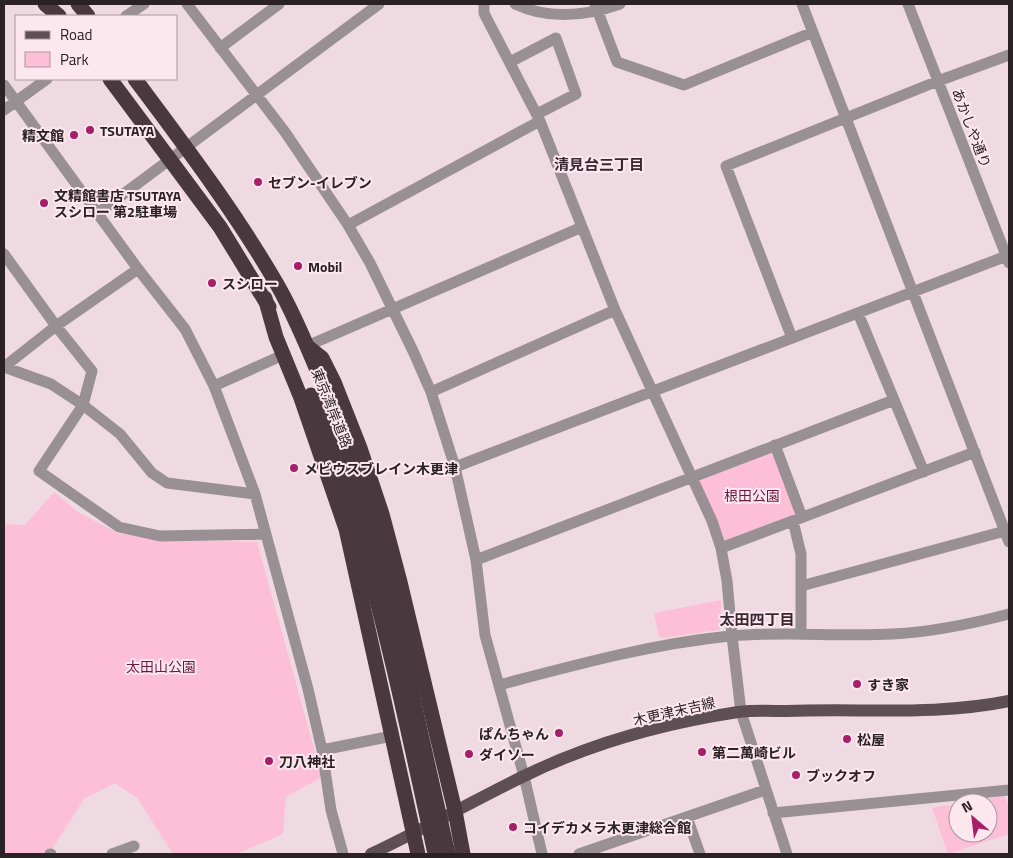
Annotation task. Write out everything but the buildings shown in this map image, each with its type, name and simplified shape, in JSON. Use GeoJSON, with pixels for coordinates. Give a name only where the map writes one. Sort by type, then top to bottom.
{"type":"FeatureCollection","features":[{"type":"Feature","properties":{"kind":"highway"},"geometry":{"type":"LineString","coordinates":[[45,4],[58,15]]}},
{"type":"Feature","properties":{"kind":"highway"},"geometry":{"type":"LineString","coordinates":[[54,4],[62,15]]}},
{"type":"Feature","properties":{"kind":"highway"},"geometry":{"type":"LineString","coordinates":[[78,4],[89,15]]}},
{"type":"Feature","properties":{"kind":"highway","name":"東京湾岸道路"},"geometry":{"type":"LineString","coordinates":[[111,80],[220,227],[265,298],[318,391],[370,520],[402,650],[448,854]]}},
{"type":"Feature","properties":{"kind":"highway","name":"東京湾岸道路"},"geometry":{"type":"LineString","coordinates":[[136,80],[235,216],[279,288],[307,346],[336,460],[390,653],[435,854]]}},
{"type":"Feature","properties":{"kind":"highway"},"geometry":{"type":"LineString","coordinates":[[265,298],[276,337],[301,398],[346,529],[418,854]]}},
{"type":"Feature","properties":{"kind":"highway"},"geometry":{"type":"LineString","coordinates":[[307,346],[322,358],[334,382],[360,448],[382,514],[455,811],[463,854]]}},
{"type":"Feature","properties":{"kind":"main road","name":"木更津末吉線"},"geometry":{"type":"LineString","coordinates":[[371,854],[524,776],[579,753],[674,725],[741,712],[810,710],[926,711],[965,709],[1009,701]]}},
{"type":"Feature","properties":{"kind":"street"},"geometry":{"type":"LineString","coordinates":[[128,15],[144,4]]}},
{"type":"Feature","properties":{"kind":"street"},"geometry":{"type":"LineString","coordinates":[[187,4],[285,132],[348,225],[414,351],[455,467],[476,560],[485,635],[524,776],[542,854]]}},
{"type":"Feature","properties":{"kind":"street"},"geometry":{"type":"LineString","coordinates":[[220,48],[279,4]]}},
{"type":"Feature","properties":{"kind":"street"},"geometry":{"type":"LineString","coordinates":[[98,213],[379,4]]}},
{"type":"Feature","properties":{"kind":"street"},"geometry":{"type":"LineString","coordinates":[[484,4],[484,13],[539,117],[615,310],[712,521],[721,548],[728,581],[741,712],[787,854]]}},
{"type":"Feature","properties":{"kind":"street"},"geometry":{"type":"LineString","coordinates":[[515,4],[541,13],[560,15],[580,15],[597,8],[620,4]]}},
{"type":"Feature","properties":{"kind":"street"},"geometry":{"type":"LineString","coordinates":[[801,586],[1007,536],[802,4]]}},
{"type":"Feature","properties":{"kind":"street","name":"あかしや通り"},"geometry":{"type":"LineString","coordinates":[[908,4],[1008,258]]}},
{"type":"Feature","properties":{"kind":"street"},"geometry":{"type":"LineString","coordinates":[[597,8],[617,62],[684,84],[813,32]]}},
{"type":"Feature","properties":{"kind":"street"},"geometry":{"type":"LineString","coordinates":[[348,225],[539,117],[576,94],[556,38],[510,62]]}},
{"type":"Feature","properties":{"kind":"street"},"geometry":{"type":"LineString","coordinates":[[792,338],[726,166],[938,81],[1009,55]]}},
{"type":"Feature","properties":{"kind":"street"},"geometry":{"type":"LineString","coordinates":[[4,110],[46,80]]}},
{"type":"Feature","properties":{"kind":"street"},"geometry":{"type":"LineString","coordinates":[[4,85],[138,269],[185,329],[214,386],[255,494],[264,534],[296,644],[322,750],[331,810],[343,854]]}},
{"type":"Feature","properties":{"kind":"street"},"geometry":{"type":"LineString","coordinates":[[307,346],[582,227]]}},
{"type":"Feature","properties":{"kind":"street"},"geometry":{"type":"LineString","coordinates":[[4,254],[56,326],[92,371],[83,405],[39,471],[119,527],[160,536],[264,534]]}},
{"type":"Feature","properties":{"kind":"street"},"geometry":{"type":"LineString","coordinates":[[455,467],[913,292],[1008,258]]}},
{"type":"Feature","properties":{"kind":"street"},"geometry":{"type":"LineString","coordinates":[[4,367],[56,326],[138,269]]}},
{"type":"Feature","properties":{"kind":"street"},"geometry":{"type":"LineString","coordinates":[[430,392],[615,310]]}},
{"type":"Feature","properties":{"kind":"street"},"geometry":{"type":"LineString","coordinates":[[858,313],[924,472]]}},
{"type":"Feature","properties":{"kind":"street"},"geometry":{"type":"LineString","coordinates":[[214,386],[283,355]]}},
{"type":"Feature","properties":{"kind":"street"},"geometry":{"type":"LineString","coordinates":[[4,367],[50,384],[83,405],[120,434],[152,473],[167,483],[255,494]]}},
{"type":"Feature","properties":{"kind":"street"},"geometry":{"type":"LineString","coordinates":[[476,560],[894,400]]}},
{"type":"Feature","properties":{"kind":"street"},"geometry":{"type":"LineString","coordinates":[[775,445],[798,519],[801,554],[801,633]]}},
{"type":"Feature","properties":{"kind":"street"},"geometry":{"type":"LineString","coordinates":[[721,548],[975,452]]}},
{"type":"Feature","properties":{"kind":"street"},"geometry":{"type":"LineString","coordinates":[[500,685],[586,662],[686,642],[732,636],[801,633],[892,634],[943,629],[1009,614]]}},
{"type":"Feature","properties":{"kind":"street"},"geometry":{"type":"LineString","coordinates":[[322,750],[392,736]]}},
{"type":"Feature","properties":{"kind":"street"},"geometry":{"type":"LineString","coordinates":[[578,854],[765,790]]}},
{"type":"Feature","properties":{"kind":"street"},"geometry":{"type":"LineString","coordinates":[[773,813],[1009,790]]}},
{"type":"Feature","properties":{"kind":"street"},"geometry":{"type":"LineString","coordinates":[[687,817],[700,854]]}},
{"type":"Feature","properties":{"kind":"street"},"geometry":{"type":"LineString","coordinates":[[112,854],[134,846]]}},
{"type":"Feature","properties":{"kind":"green space","name":"根田公園"},"geometry":{"type":"Polygon","coordinates":[[[773,449],[800,516],[723,545],[695,478],[773,449]]]}},
{"type":"Feature","properties":{"kind":"green space","name":"太田山公園"},"geometry":{"type":"Polygon","coordinates":[[[54,492],[78,512],[117,533],[160,540],[257,542],[322,777],[286,797],[283,834],[237,854],[173,854],[137,798],[115,783],[84,799],[49,854],[4,854],[4,524],[25,525],[54,492]]]}},
{"type":"Feature","properties":{"kind":"green space"},"geometry":{"type":"Polygon","coordinates":[[[721,600],[721,628],[719,630],[662,638],[659,636],[654,613],[721,600]]]}},
{"type":"Feature","properties":{"kind":"green space"},"geometry":{"type":"Polygon","coordinates":[[[1004,796],[1009,805],[1009,834],[998,838],[998,797],[1004,796]]]}},
{"type":"Feature","properties":{"kind":"green space"},"geometry":{"type":"Polygon","coordinates":[[[948,806],[948,843],[982,843],[948,854],[932,808],[948,806]]]}},
{"type":"Feature","properties":{"kind":"place","name":"TSUTAYA"},"geometry":{"type":"Point","coordinates":[90,130]}},
{"type":"Feature","properties":{"kind":"place","name":"精文館"},"geometry":{"type":"Point","coordinates":[74,135]}},
{"type":"Feature","properties":{"kind":"place","name":"セブン-イレブン"},"geometry":{"type":"Point","coordinates":[258,182]}},
{"type":"Feature","properties":{"kind":"place","name":"文精館書店 TSUTAYA スシロー 第2駐車場"},"geometry":{"type":"Point","coordinates":[44,203]}},
{"type":"Feature","properties":{"kind":"place","name":"Mobil"},"geometry":{"type":"Point","coordinates":[298,266]}},
{"type":"Feature","properties":{"kind":"place","name":"スシロー"},"geometry":{"type":"Point","coordinates":[212,283]}},
{"type":"Feature","properties":{"kind":"place","name":"メビウスブレイン木更津"},"geometry":{"type":"Point","coordinates":[294,468]}},
{"type":"Feature","properties":{"kind":"place","name":"すき家"},"geometry":{"type":"Point","coordinates":[857,684]}},
{"type":"Feature","properties":{"kind":"place","name":"ぱんちゃん"},"geometry":{"type":"Point","coordinates":[559,733]}},
{"type":"Feature","properties":{"kind":"place","name":"松屋"},"geometry":{"type":"Point","coordinates":[847,739]}},
{"type":"Feature","properties":{"kind":"place","name":"第二萬崎ビル"},"geometry":{"type":"Point","coordinates":[702,752]}},
{"type":"Feature","properties":{"kind":"place","name":"ダイソー"},"geometry":{"type":"Point","coordinates":[469,754]}},
{"type":"Feature","properties":{"kind":"place","name":"刀八神社"},"geometry":{"type":"Point","coordinates":[269,761]}},
{"type":"Feature","properties":{"kind":"place","name":"ブックオフ"},"geometry":{"type":"Point","coordinates":[796,775]}},
{"type":"Feature","properties":{"kind":"place","name":"コイデカメラ木更津総合館"},"geometry":{"type":"Point","coordinates":[513,827]}},
{"type":"Feature","properties":{"kind":"district","name":"清見台三丁目"},"geometry":{"type":"Point","coordinates":[599,164]}},
{"type":"Feature","properties":{"kind":"district","name":"太田四丁目"},"geometry":{"type":"Point","coordinates":[757,619]}}]}
